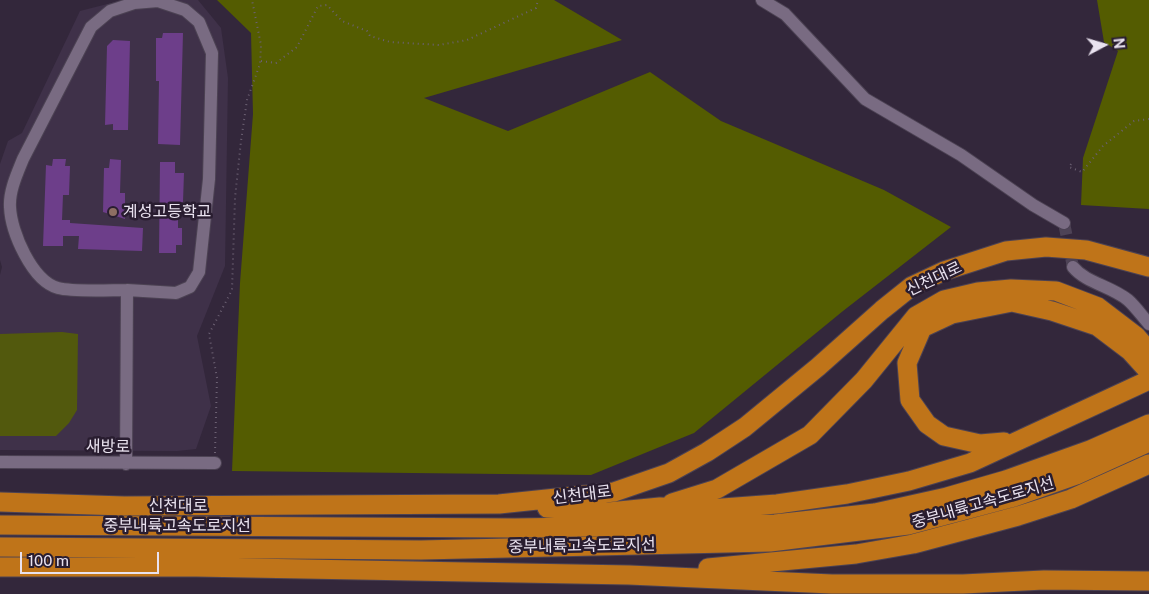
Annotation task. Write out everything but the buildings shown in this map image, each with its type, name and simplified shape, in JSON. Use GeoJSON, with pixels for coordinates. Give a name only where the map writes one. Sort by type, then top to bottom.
{"type":"FeatureCollection","features":[{"type":"Feature","properties":{"kind":"highway","name":"신천대로"},"geometry":{"type":"LineString","coordinates":[[0,502],[124,506],[499,504],[614,492],[669,473],[707,452],[745,427],[912,286],[944,271],[1006,251],[1046,248],[1086,250],[1149,267]]}},
{"type":"Feature","properties":{"kind":"highway"},"geometry":{"type":"LineString","coordinates":[[660,507],[717,488],[764,463],[810,435],[864,380],[916,316],[944,300],[986,291],[1056,291],[1098,307],[1136,336],[1149,350]]}},
{"type":"Feature","properties":{"kind":"highway"},"geometry":{"type":"LineString","coordinates":[[1035,434],[1003,443],[980,444],[944,436],[927,424],[910,400],[906,363],[922,328],[952,314],[1012,302],[1052,310],[1096,326],[1130,351],[1149,372]]}},
{"type":"Feature","properties":{"kind":"highway"},"geometry":{"type":"LineString","coordinates":[[499,504],[609,512],[660,507],[709,509],[777,504],[847,494],[909,481],[970,463],[1132,390],[1149,380]]}},
{"type":"Feature","properties":{"kind":"highway","name":"중부내륙고속도로지선"},"geometry":{"type":"LineString","coordinates":[[0,525],[524,528],[776,524],[875,514],[947,496],[1006,480],[1090,450],[1149,424]]}},
{"type":"Feature","properties":{"kind":"highway","name":"중부내륙고속도로지선"},"geometry":{"type":"LineString","coordinates":[[0,547],[421,550],[770,542],[908,525],[1014,497],[1076,475],[1149,442]]}},
{"type":"Feature","properties":{"kind":"highway"},"geometry":{"type":"LineString","coordinates":[[629,575],[856,554],[913,544],[1018,516],[1071,499],[1149,464]]}},
{"type":"Feature","properties":{"kind":"highway"},"geometry":{"type":"LineString","coordinates":[[0,568],[196,567],[629,575],[832,584],[963,584],[1044,580],[1149,581]]}},
{"type":"Feature","properties":{"kind":"highway"},"geometry":{"type":"LineString","coordinates":[[832,584],[921,594]]}},
{"type":"Feature","properties":{"kind":"street"},"geometry":{"type":"LineString","coordinates":[[762,0],[785,14],[865,99],[961,155],[1033,205],[1064,223]]}},
{"type":"Feature","properties":{"kind":"street"},"geometry":{"type":"LineString","coordinates":[[158,1],[184,10],[199,22],[212,53],[208,188],[199,272],[190,287],[176,293],[127,290],[58,288],[41,279],[13,230],[10,205],[14,182],[23,159],[91,27],[110,11],[134,3],[158,1]]}},
{"type":"Feature","properties":{"kind":"street"},"geometry":{"type":"LineString","coordinates":[[1072,267],[1079,275],[1097,282],[1128,300],[1149,324]]}},
{"type":"Feature","properties":{"kind":"street"},"geometry":{"type":"LineString","coordinates":[[126,464],[127,290]]}},
{"type":"Feature","properties":{"kind":"street","name":"새방로"},"geometry":{"type":"LineString","coordinates":[[0,462],[215,463]]}},
{"type":"Feature","properties":{"kind":"path"},"geometry":{"type":"LineString","coordinates":[[215,463],[218,378],[209,334],[232,290],[235,198],[247,100],[260,61],[261,45],[252,0]]}},
{"type":"Feature","properties":{"kind":"path"},"geometry":{"type":"LineString","coordinates":[[260,61],[276,63],[297,47],[313,14],[318,6],[322,5],[328,5],[342,21],[367,31],[370,36],[390,42],[439,45],[467,40],[486,29],[506,23],[528,10],[536,8],[538,0]]}},
{"type":"Feature","properties":{"kind":"path"},"geometry":{"type":"LineString","coordinates":[[1071,164],[1069,167],[1082,172],[1103,146],[1134,121],[1149,120]]}},
{"type":"Feature","properties":{"kind":"shaded area","name":"계성고등학교"},"geometry":{"type":"Polygon","coordinates":[[[123,0],[198,0],[221,28],[228,78],[225,266],[197,336],[211,406],[196,449],[177,451],[0,450],[0,275],[2,267],[0,260],[0,164],[8,141],[22,133],[80,11],[123,0]]]}},
{"type":"Feature","properties":{"kind":"green space"},"geometry":{"type":"Polygon","coordinates":[[[217,0],[554,0],[622,40],[424,98],[508,131],[650,72],[721,121],[884,190],[951,227],[843,311],[694,433],[591,475],[232,471],[240,283],[253,114],[251,33],[217,0]]]}},
{"type":"Feature","properties":{"kind":"green space"},"geometry":{"type":"Polygon","coordinates":[[[1097,0],[1149,0],[1149,209],[1081,205],[1083,158],[1118,51],[1104,42],[1097,0]]]}},
{"type":"Feature","properties":{"kind":"green space"},"geometry":{"type":"Polygon","coordinates":[[[62,332],[78,334],[77,410],[69,423],[56,436],[0,436],[0,334],[62,332]]]}},
{"type":"Feature","properties":{"kind":"tunnel"},"geometry":{"type":"LineString","coordinates":[[1064,223],[1073,267]]}},
{"type":"Feature","properties":{"kind":"place","name":"계성고등학교"},"geometry":{"type":"Point","coordinates":[113,212]}}]}
